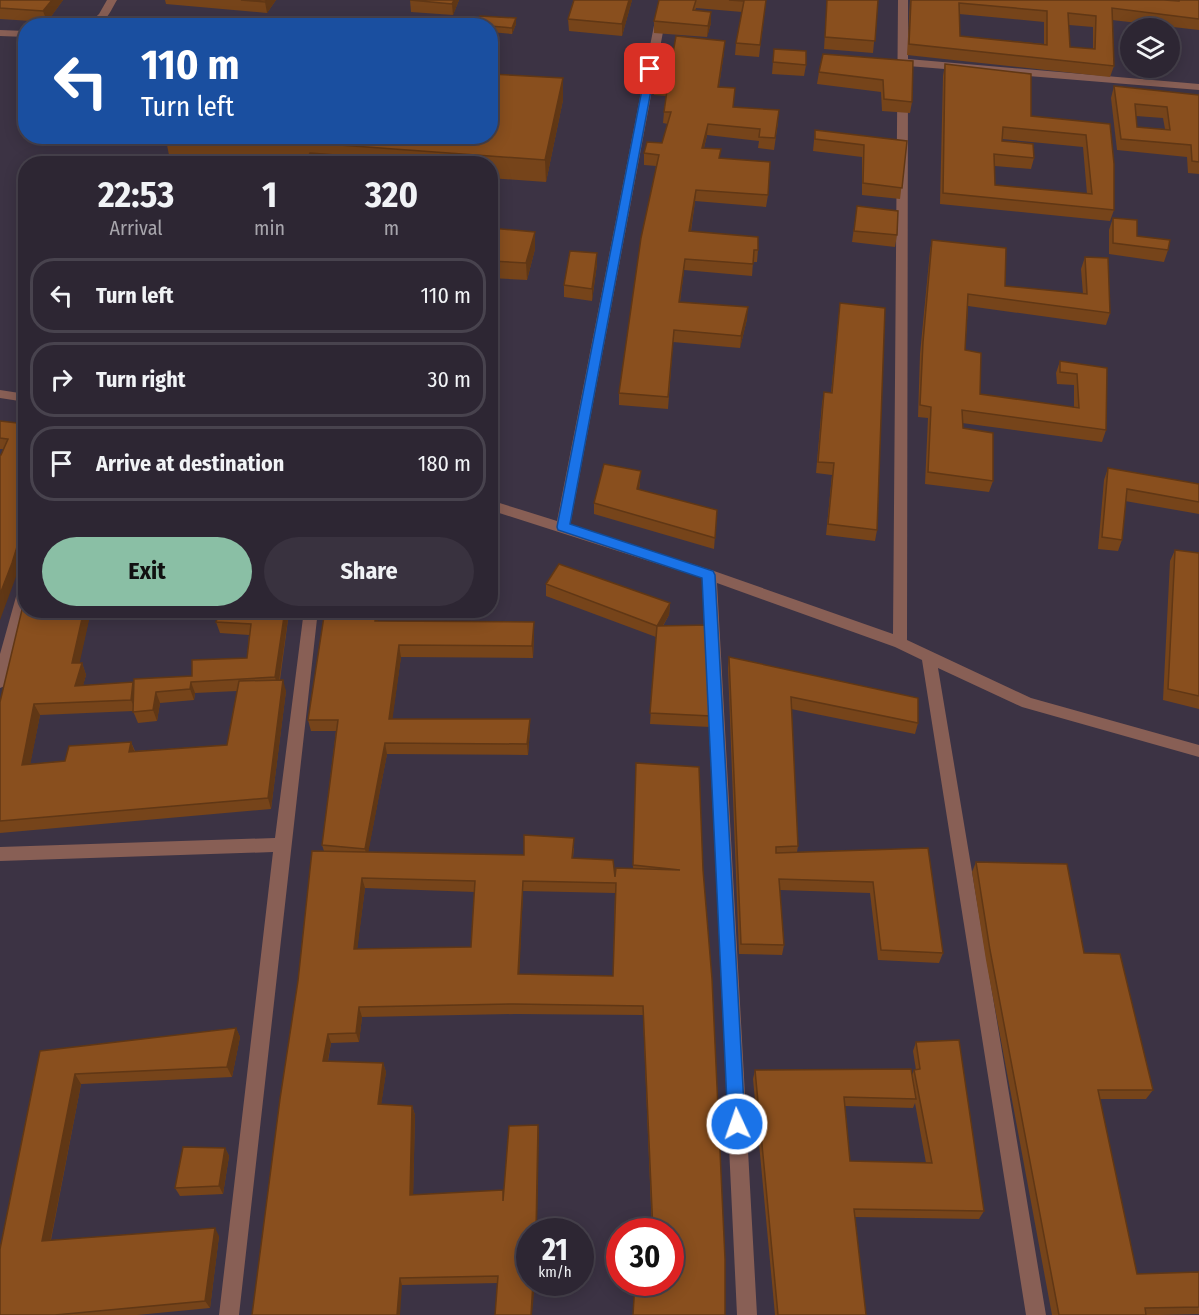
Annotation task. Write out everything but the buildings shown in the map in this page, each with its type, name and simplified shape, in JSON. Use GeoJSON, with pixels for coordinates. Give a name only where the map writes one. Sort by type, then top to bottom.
{"type":"FeatureCollection","features":[{"type":"Feature","properties":{"kind":"street"},"geometry":{"type":"LineString","coordinates":[[101,18],[112,0]]}},
{"type":"Feature","properties":{"kind":"street"},"geometry":{"type":"LineString","coordinates":[[563,527],[664,0]]}},
{"type":"Feature","properties":{"kind":"street"},"geometry":{"type":"LineString","coordinates":[[900,643],[903,0]]}},
{"type":"Feature","properties":{"kind":"street"},"geometry":{"type":"LineString","coordinates":[[0,33],[18,34]]}},
{"type":"Feature","properties":{"kind":"street"},"geometry":{"type":"LineString","coordinates":[[902,62],[1199,87]]}},
{"type":"Feature","properties":{"kind":"street"},"geometry":{"type":"LineString","coordinates":[[0,394],[18,397]]}},
{"type":"Feature","properties":{"kind":"street"},"geometry":{"type":"LineString","coordinates":[[498,507],[709,575],[900,643],[1027,703],[1199,751]]}},
{"type":"Feature","properties":{"kind":"street"},"geometry":{"type":"LineString","coordinates":[[709,575],[747,1315]]}},
{"type":"Feature","properties":{"kind":"street"},"geometry":{"type":"LineString","coordinates":[[0,682],[18,616]]}},
{"type":"Feature","properties":{"kind":"street"},"geometry":{"type":"LineString","coordinates":[[230,1315],[282,845],[310,618]]}},
{"type":"Feature","properties":{"kind":"street"},"geometry":{"type":"LineString","coordinates":[[929,657],[1036,1315]]}},
{"type":"Feature","properties":{"kind":"street"},"geometry":{"type":"LineString","coordinates":[[0,854],[282,845]]}},
{"type":"Feature","properties":{"kind":"route"},"geometry":{"type":"LineString","coordinates":[[650,69],[563,527],[709,575],[737,1124]]}}]}
